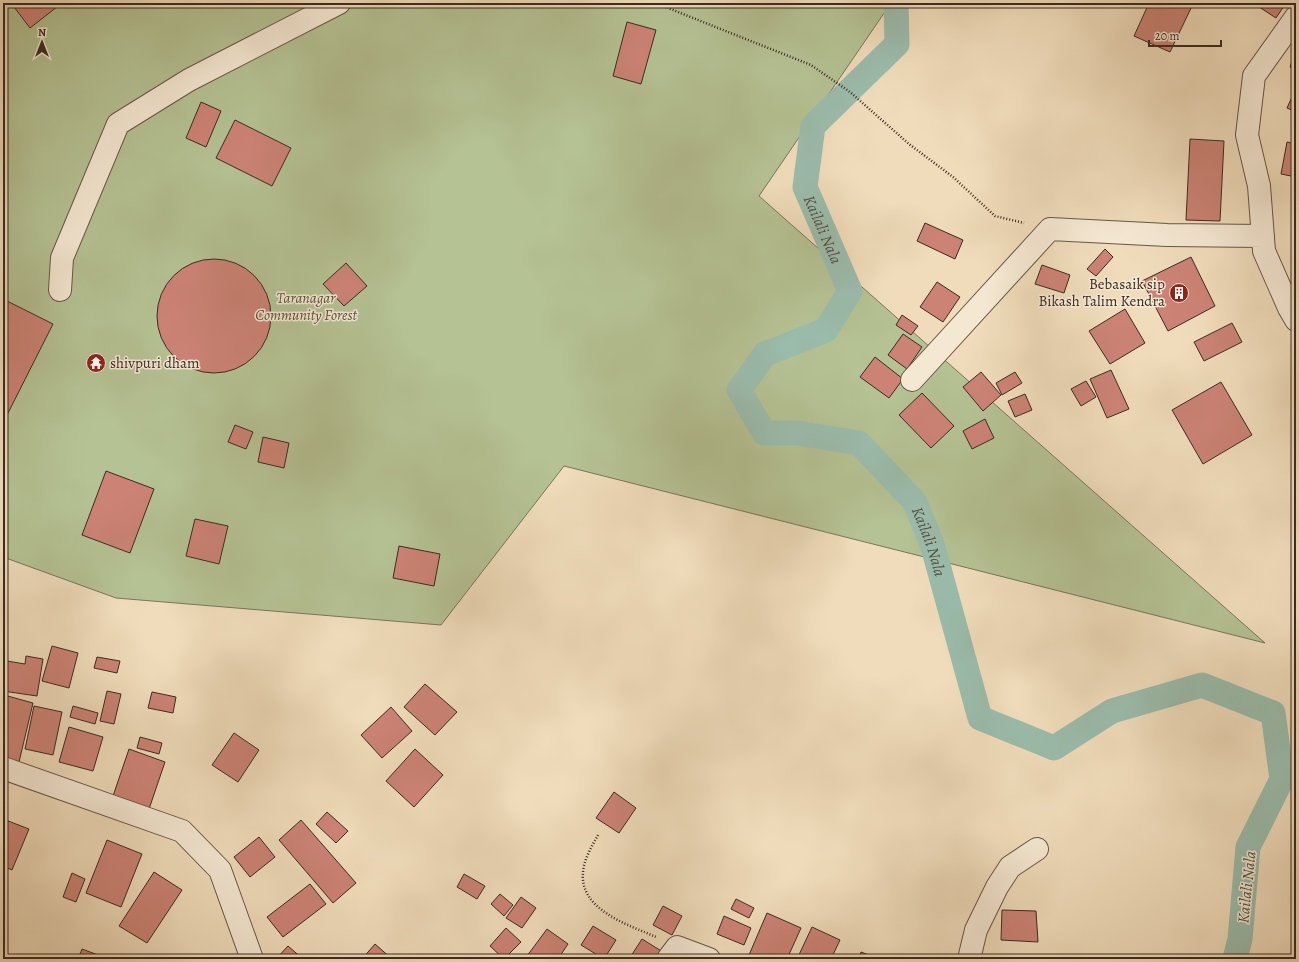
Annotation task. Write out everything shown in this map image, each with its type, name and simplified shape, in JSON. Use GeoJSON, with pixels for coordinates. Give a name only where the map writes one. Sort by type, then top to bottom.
{"type":"FeatureCollection","features":[{"type":"Feature","properties":{"kind":"street"},"geometry":{"type":"LineString","coordinates":[[60,290],[62,258],[118,124],[189,80],[339,3]]}},
{"type":"Feature","properties":{"kind":"street"},"geometry":{"type":"LineString","coordinates":[[1296,16],[1254,76],[1246,135],[1258,186],[1264,250],[1288,308],[1296,320]]}},
{"type":"Feature","properties":{"kind":"street"},"geometry":{"type":"LineString","coordinates":[[912,380],[1050,229],[1167,235],[1263,236]]}},
{"type":"Feature","properties":{"kind":"street"},"geometry":{"type":"LineString","coordinates":[[3,768],[182,832],[220,870],[252,959]]}},
{"type":"Feature","properties":{"kind":"street"},"geometry":{"type":"LineString","coordinates":[[969,959],[976,930],[997,887],[1010,868],[1037,849]]}},
{"type":"Feature","properties":{"kind":"street"},"geometry":{"type":"LineString","coordinates":[[672,953],[709,959]]}},
{"type":"Feature","properties":{"kind":"path"},"geometry":{"type":"LineString","coordinates":[[663,3],[668,8],[811,65],[850,92],[910,144],[953,177],[994,216],[1050,229]]}},
{"type":"Feature","properties":{"kind":"path"},"geometry":{"type":"LineString","coordinates":[[598,835],[588,854],[583,872],[585,890],[598,908],[672,953]]}},
{"type":"Feature","properties":{"kind":"green space","name":"Taranagar Community Forest"},"geometry":{"type":"Polygon","coordinates":[[[3,3],[891,3],[759,196],[1265,643],[564,466],[441,625],[116,598],[3,557],[3,3]]]}},
{"type":"Feature","properties":{"kind":"building"},"geometry":{"type":"Polygon","coordinates":[[[11,3],[62,3],[30,28],[11,3]]]}},
{"type":"Feature","properties":{"kind":"building"},"geometry":{"type":"Polygon","coordinates":[[[1149,3],[1193,4],[1170,52],[1134,36],[1149,3]]]}},
{"type":"Feature","properties":{"kind":"building"},"geometry":{"type":"Polygon","coordinates":[[[1253,3],[1286,3],[1276,18],[1253,3]]]}},
{"type":"Feature","properties":{"kind":"building"},"geometry":{"type":"Polygon","coordinates":[[[627,22],[656,30],[641,84],[613,76],[627,22]]]}},
{"type":"Feature","properties":{"kind":"building"},"geometry":{"type":"Polygon","coordinates":[[[1296,50],[1296,69],[1290,67],[1296,50]]]}},
{"type":"Feature","properties":{"kind":"building"},"geometry":{"type":"Polygon","coordinates":[[[1296,88],[1296,112],[1287,108],[1296,88]]]}},
{"type":"Feature","properties":{"kind":"building"},"geometry":{"type":"Polygon","coordinates":[[[201,102],[221,111],[206,147],[186,138],[201,102]]]}},
{"type":"Feature","properties":{"kind":"building"},"geometry":{"type":"Polygon","coordinates":[[[235,120],[291,148],[272,186],[216,158],[235,120]]]}},
{"type":"Feature","properties":{"kind":"building"},"geometry":{"type":"Polygon","coordinates":[[[1190,139],[1224,141],[1220,221],[1186,220],[1190,139]]]}},
{"type":"Feature","properties":{"kind":"building"},"geometry":{"type":"Polygon","coordinates":[[[1287,142],[1296,144],[1296,177],[1281,174],[1287,142]]]}},
{"type":"Feature","properties":{"kind":"building"},"geometry":{"type":"Polygon","coordinates":[[[1296,194],[1296,219],[1292,219],[1296,194]]]}},
{"type":"Feature","properties":{"kind":"building"},"geometry":{"type":"Polygon","coordinates":[[[925,223],[963,240],[955,259],[917,241],[925,223]]]}},
{"type":"Feature","properties":{"kind":"building"},"geometry":{"type":"Polygon","coordinates":[[[1105,249],[1113,257],[1096,276],[1087,269],[1105,249]]]}},
{"type":"Feature","properties":{"kind":"building","name":"Bebasaik sip Bikash Talim Kendra"},"geometry":{"type":"Polygon","coordinates":[[[1191,257],[1215,306],[1168,331],[1142,281],[1191,257]]]}},
{"type":"Feature","properties":{"kind":"building"},"geometry":{"type":"Polygon","coordinates":[[[214,259],[236,263],[254,276],[267,294],[271,316],[267,338],[254,356],[236,369],[214,373],[192,369],[174,356],[161,338],[157,316],[161,294],[174,276],[192,263],[214,259]]]}},
{"type":"Feature","properties":{"kind":"building"},"geometry":{"type":"Polygon","coordinates":[[[346,263],[367,286],[344,306],[323,284],[346,263]]]}},
{"type":"Feature","properties":{"kind":"building"},"geometry":{"type":"Polygon","coordinates":[[[1042,265],[1070,275],[1064,293],[1035,284],[1042,265]]]}},
{"type":"Feature","properties":{"kind":"building"},"geometry":{"type":"Polygon","coordinates":[[[937,282],[960,297],[943,322],[920,307],[937,282]]]}},
{"type":"Feature","properties":{"kind":"building"},"geometry":{"type":"Polygon","coordinates":[[[3,299],[53,324],[5,419],[3,418],[3,299]]]}},
{"type":"Feature","properties":{"kind":"building"},"geometry":{"type":"Polygon","coordinates":[[[1125,309],[1145,343],[1110,364],[1089,331],[1125,309]]]}},
{"type":"Feature","properties":{"kind":"building"},"geometry":{"type":"Polygon","coordinates":[[[902,315],[918,326],[911,335],[896,325],[902,315]]]}},
{"type":"Feature","properties":{"kind":"building"},"geometry":{"type":"Polygon","coordinates":[[[1232,323],[1242,342],[1204,361],[1194,342],[1232,323]]]}},
{"type":"Feature","properties":{"kind":"building"},"geometry":{"type":"Polygon","coordinates":[[[903,334],[922,347],[907,369],[888,355],[903,334]]]}},
{"type":"Feature","properties":{"kind":"building"},"geometry":{"type":"Polygon","coordinates":[[[875,357],[903,379],[889,398],[860,377],[875,357]]]}},
{"type":"Feature","properties":{"kind":"building"},"geometry":{"type":"Polygon","coordinates":[[[1111,370],[1129,409],[1107,418],[1090,379],[1111,370]]]}},
{"type":"Feature","properties":{"kind":"building"},"geometry":{"type":"Polygon","coordinates":[[[981,372],[1001,395],[983,411],[963,387],[981,372]]]}},
{"type":"Feature","properties":{"kind":"building"},"geometry":{"type":"Polygon","coordinates":[[[1015,372],[1022,383],[1002,395],[996,383],[1015,372]]]}},
{"type":"Feature","properties":{"kind":"building"},"geometry":{"type":"Polygon","coordinates":[[[1086,381],[1096,397],[1081,406],[1071,389],[1086,381]]]}},
{"type":"Feature","properties":{"kind":"building"},"geometry":{"type":"Polygon","coordinates":[[[1221,382],[1252,435],[1203,464],[1172,410],[1221,382]]]}},
{"type":"Feature","properties":{"kind":"building"},"geometry":{"type":"Polygon","coordinates":[[[922,393],[954,426],[931,448],[899,415],[922,393]]]}},
{"type":"Feature","properties":{"kind":"building"},"geometry":{"type":"Polygon","coordinates":[[[1025,394],[1032,410],[1015,417],[1008,401],[1025,394]]]}},
{"type":"Feature","properties":{"kind":"building"},"geometry":{"type":"Polygon","coordinates":[[[985,419],[994,438],[972,449],[963,431],[985,419]]]}},
{"type":"Feature","properties":{"kind":"building"},"geometry":{"type":"Polygon","coordinates":[[[235,425],[253,432],[246,449],[228,442],[235,425]]]}},
{"type":"Feature","properties":{"kind":"building"},"geometry":{"type":"Polygon","coordinates":[[[263,437],[289,443],[284,468],[258,462],[263,437]]]}},
{"type":"Feature","properties":{"kind":"building"},"geometry":{"type":"Polygon","coordinates":[[[106,471],[154,489],[130,553],[82,535],[106,471]]]}},
{"type":"Feature","properties":{"kind":"building"},"geometry":{"type":"Polygon","coordinates":[[[195,519],[228,526],[219,564],[186,556],[195,519]]]}},
{"type":"Feature","properties":{"kind":"building"},"geometry":{"type":"Polygon","coordinates":[[[399,546],[440,554],[434,586],[393,578],[399,546]]]}},
{"type":"Feature","properties":{"kind":"building"},"geometry":{"type":"Polygon","coordinates":[[[52,646],[78,653],[69,688],[42,681],[52,646]]]}},
{"type":"Feature","properties":{"kind":"building"},"geometry":{"type":"Polygon","coordinates":[[[26,656],[43,659],[37,696],[3,691],[7,661],[25,664],[26,656]]]}},
{"type":"Feature","properties":{"kind":"building"},"geometry":{"type":"Polygon","coordinates":[[[97,657],[120,661],[117,673],[94,668],[97,657]]]}},
{"type":"Feature","properties":{"kind":"building"},"geometry":{"type":"Polygon","coordinates":[[[425,684],[457,712],[435,735],[404,707],[425,684]]]}},
{"type":"Feature","properties":{"kind":"building"},"geometry":{"type":"Polygon","coordinates":[[[107,691],[121,694],[114,724],[100,721],[107,691]]]}},
{"type":"Feature","properties":{"kind":"building"},"geometry":{"type":"Polygon","coordinates":[[[152,692],[176,697],[173,713],[148,708],[152,692]]]}},
{"type":"Feature","properties":{"kind":"building"},"geometry":{"type":"Polygon","coordinates":[[[4,695],[33,703],[19,762],[3,758],[4,695]]]}},
{"type":"Feature","properties":{"kind":"building"},"geometry":{"type":"Polygon","coordinates":[[[34,706],[62,712],[53,755],[25,749],[34,706]]]}},
{"type":"Feature","properties":{"kind":"building"},"geometry":{"type":"Polygon","coordinates":[[[73,706],[98,713],[95,724],[70,717],[73,706]]]}},
{"type":"Feature","properties":{"kind":"building"},"geometry":{"type":"Polygon","coordinates":[[[391,707],[412,731],[382,758],[361,735],[391,707]]]}},
{"type":"Feature","properties":{"kind":"building"},"geometry":{"type":"Polygon","coordinates":[[[69,727],[103,737],[93,771],[59,762],[69,727]]]}},
{"type":"Feature","properties":{"kind":"building"},"geometry":{"type":"Polygon","coordinates":[[[234,733],[259,750],[238,782],[212,765],[234,733]]]}},
{"type":"Feature","properties":{"kind":"building"},"geometry":{"type":"Polygon","coordinates":[[[140,737],[162,743],[159,754],[137,748],[140,737]]]}},
{"type":"Feature","properties":{"kind":"building"},"geometry":{"type":"Polygon","coordinates":[[[129,749],[165,762],[149,809],[113,796],[129,749]]]}},
{"type":"Feature","properties":{"kind":"building"},"geometry":{"type":"Polygon","coordinates":[[[415,749],[443,775],[414,807],[386,781],[415,749]]]}},
{"type":"Feature","properties":{"kind":"building"},"geometry":{"type":"Polygon","coordinates":[[[614,792],[636,808],[619,833],[596,818],[614,792]]]}},
{"type":"Feature","properties":{"kind":"building"},"geometry":{"type":"Polygon","coordinates":[[[327,812],[348,831],[336,843],[316,824],[327,812]]]}},
{"type":"Feature","properties":{"kind":"building"},"geometry":{"type":"Polygon","coordinates":[[[3,819],[29,829],[12,870],[3,866],[3,819]]]}},
{"type":"Feature","properties":{"kind":"building"},"geometry":{"type":"Polygon","coordinates":[[[301,820],[356,883],[333,903],[279,840],[301,820]]]}},
{"type":"Feature","properties":{"kind":"building"},"geometry":{"type":"Polygon","coordinates":[[[259,837],[275,857],[250,877],[234,857],[259,837]]]}},
{"type":"Feature","properties":{"kind":"building"},"geometry":{"type":"Polygon","coordinates":[[[107,840],[142,854],[121,907],[86,893],[107,840]]]}},
{"type":"Feature","properties":{"kind":"building"},"geometry":{"type":"Polygon","coordinates":[[[154,872],[182,890],[147,943],[119,926],[154,872]]]}},
{"type":"Feature","properties":{"kind":"building"},"geometry":{"type":"Polygon","coordinates":[[[72,873],[85,879],[76,902],[63,897],[72,873]]]}},
{"type":"Feature","properties":{"kind":"building"},"geometry":{"type":"Polygon","coordinates":[[[464,874],[485,886],[477,899],[457,887],[464,874]]]}},
{"type":"Feature","properties":{"kind":"building"},"geometry":{"type":"Polygon","coordinates":[[[310,884],[326,904],[283,937],[267,917],[310,884]]]}},
{"type":"Feature","properties":{"kind":"building"},"geometry":{"type":"Polygon","coordinates":[[[500,894],[513,905],[504,916],[491,904],[500,894]]]}},
{"type":"Feature","properties":{"kind":"building"},"geometry":{"type":"Polygon","coordinates":[[[521,897],[536,908],[522,928],[506,918],[521,897]]]}},
{"type":"Feature","properties":{"kind":"building"},"geometry":{"type":"Polygon","coordinates":[[[736,899],[754,908],[749,918],[731,909],[736,899]]]}},
{"type":"Feature","properties":{"kind":"building"},"geometry":{"type":"Polygon","coordinates":[[[663,906],[682,916],[672,935],[653,925],[663,906]]]}},
{"type":"Feature","properties":{"kind":"building"},"geometry":{"type":"Polygon","coordinates":[[[1002,910],[1036,911],[1038,942],[1001,940],[1002,910]]]}},
{"type":"Feature","properties":{"kind":"building"},"geometry":{"type":"Polygon","coordinates":[[[767,913],[801,928],[787,959],[758,959],[749,955],[767,913]]]}},
{"type":"Feature","properties":{"kind":"building"},"geometry":{"type":"Polygon","coordinates":[[[724,916],[751,928],[744,945],[717,934],[724,916]]]}},
{"type":"Feature","properties":{"kind":"building"},"geometry":{"type":"Polygon","coordinates":[[[593,926],[616,940],[604,959],[581,945],[593,926]]]}},
{"type":"Feature","properties":{"kind":"building"},"geometry":{"type":"Polygon","coordinates":[[[812,927],[840,940],[831,959],[797,959],[812,927]]]}},
{"type":"Feature","properties":{"kind":"building"},"geometry":{"type":"Polygon","coordinates":[[[506,928],[521,942],[504,959],[490,946],[506,928]]]}},
{"type":"Feature","properties":{"kind":"building"},"geometry":{"type":"Polygon","coordinates":[[[547,929],[568,944],[558,959],[530,959],[527,956],[547,929]]]}},
{"type":"Feature","properties":{"kind":"building"},"geometry":{"type":"Polygon","coordinates":[[[642,939],[663,952],[659,959],[629,959],[642,939]]]}},
{"type":"Feature","properties":{"kind":"building"},"geometry":{"type":"Polygon","coordinates":[[[375,944],[392,959],[362,959],[375,944]]]}},
{"type":"Feature","properties":{"kind":"building"},"geometry":{"type":"Polygon","coordinates":[[[288,946],[303,959],[276,959],[288,946]]]}},
{"type":"Feature","properties":{"kind":"building"},"geometry":{"type":"Polygon","coordinates":[[[82,949],[109,959],[78,959],[82,949]]]}},
{"type":"Feature","properties":{"kind":"building"},"geometry":{"type":"Polygon","coordinates":[[[861,952],[880,959],[859,959],[861,952]]]}},
{"type":"Feature","properties":{"kind":"building"},"geometry":{"type":"Polygon","coordinates":[[[999,957],[1041,958],[1041,959],[999,959],[999,957]]]}},
{"type":"Feature","properties":{"kind":"waterway","name":"Kailali Nala"},"geometry":{"type":"LineString","coordinates":[[896,3],[897,44],[813,126],[805,187],[850,291],[826,330],[765,354],[739,390],[764,433],[798,433],[859,443],[915,502],[933,547],[980,718],[1054,748],[1112,711],[1202,685],[1273,713],[1282,779],[1248,847],[1240,939],[1235,959]]}},
{"type":"Feature","properties":{"kind":"place","name":"Bebasaik sip Bikash Talim Kendra"},"geometry":{"type":"Point","coordinates":[1179,293]}},
{"type":"Feature","properties":{"kind":"place","name":"shivpuri dham"},"geometry":{"type":"Point","coordinates":[96,363]}}]}
